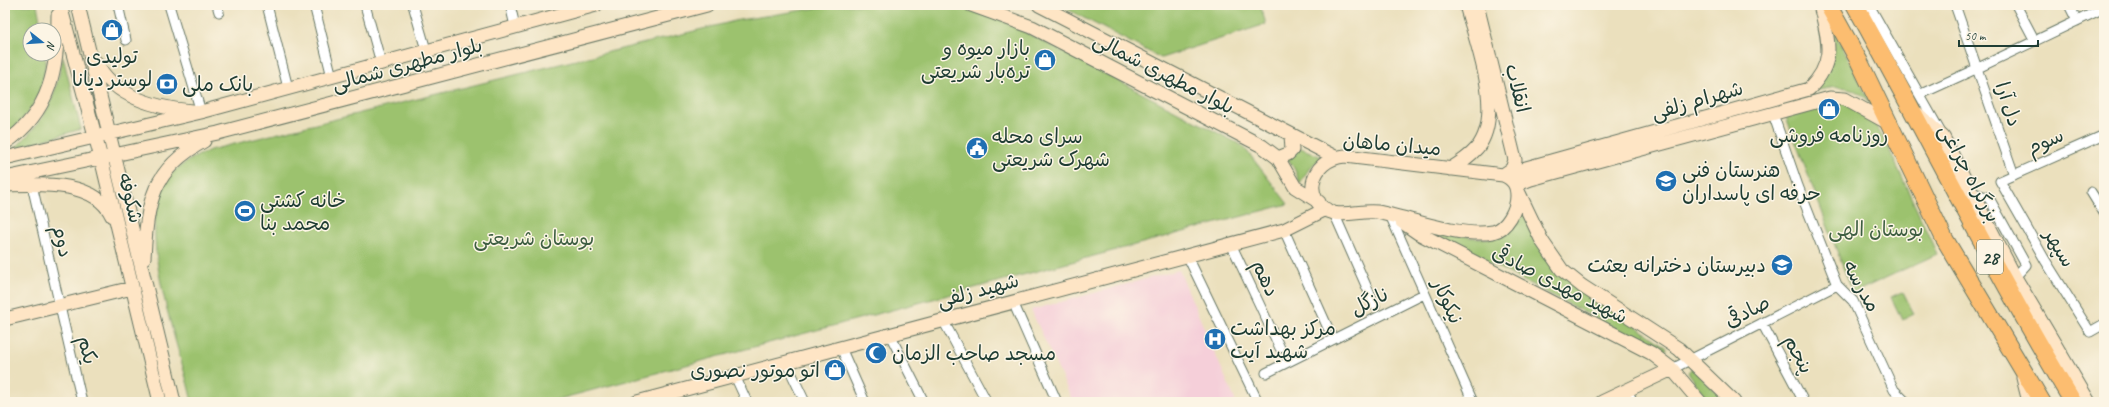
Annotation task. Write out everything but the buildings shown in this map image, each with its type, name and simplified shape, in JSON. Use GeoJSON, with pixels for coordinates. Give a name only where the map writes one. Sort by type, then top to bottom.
{"type":"FeatureCollection","features":[{"type":"Feature","properties":{"kind":"highway","name":"28"},"geometry":{"type":"LineString","coordinates":[[1828,5],[1859,61],[1944,238],[2042,402]]}},
{"type":"Feature","properties":{"kind":"highway","name":"بزرگراه چراغی"},"geometry":{"type":"LineString","coordinates":[[1855,5],[1913,110],[1946,177],[2038,343],[2073,402]]}},
{"type":"Feature","properties":{"kind":"main road","name":"شکوفه"},"geometry":{"type":"LineString","coordinates":[[59,5],[96,138],[160,402]]}},
{"type":"Feature","properties":{"kind":"main road"},"geometry":{"type":"LineString","coordinates":[[5,143],[29,123],[40,110],[47,93],[52,78],[58,43],[59,5]]}},
{"type":"Feature","properties":{"kind":"main road","name":"بلوار مطهری شمالی"},"geometry":{"type":"LineString","coordinates":[[5,158],[96,138],[201,112],[596,5]]}},
{"type":"Feature","properties":{"kind":"main road","name":"بلوار مطهری شمالی"},"geometry":{"type":"LineString","coordinates":[[5,178],[218,134],[707,5]]}},
{"type":"Feature","properties":{"kind":"main road","name":"بلوار مطهری شمالی"},"geometry":{"type":"LineString","coordinates":[[971,5],[1032,27],[1262,146],[1278,158],[1295,187],[1326,208]]}},
{"type":"Feature","properties":{"kind":"main road","name":"بلوار مطهری شمالی"},"geometry":{"type":"LineString","coordinates":[[1039,5],[1336,157]]}},
{"type":"Feature","properties":{"kind":"main road","name":"انقلاب"},"geometry":{"type":"LineString","coordinates":[[1450,169],[1466,158],[1478,147],[1484,136],[1490,102],[1466,5]]}},
{"type":"Feature","properties":{"kind":"main road","name":"انقلاب"},"geometry":{"type":"LineString","coordinates":[[1477,5],[1515,160],[1512,169],[1511,182]]}},
{"type":"Feature","properties":{"kind":"main road","name":"شهرام زلفی"},"geometry":{"type":"LineString","coordinates":[[1511,182],[1526,168],[1809,89],[1821,77],[1827,60],[1829,46],[1826,24],[1820,5]]}},
{"type":"Feature","properties":{"kind":"main road","name":"شکوفه"},"geometry":{"type":"LineString","coordinates":[[80,6],[85,35],[144,272],[174,402]]}},
{"type":"Feature","properties":{"kind":"main road"},"geometry":{"type":"LineString","coordinates":[[85,35],[97,64],[106,77],[119,90],[152,104],[201,112]]}},
{"type":"Feature","properties":{"kind":"main road","name":"شهرام زلفی"},"geometry":{"type":"LineString","coordinates":[[1511,182],[1539,177],[1830,98],[1845,99],[1890,124]]}},
{"type":"Feature","properties":{"kind":"main road"},"geometry":{"type":"LineString","coordinates":[[1913,110],[1943,137],[2015,278],[2089,402]]}},
{"type":"Feature","properties":{"kind":"main road"},"geometry":{"type":"LineString","coordinates":[[144,272],[146,227],[157,187],[163,173],[176,159],[190,149],[218,134]]}},
{"type":"Feature","properties":{"kind":"main road"},"geometry":{"type":"LineString","coordinates":[[1278,158],[1288,154],[1292,150],[1291,135]]}},
{"type":"Feature","properties":{"kind":"main road","name":"میدان ماهان"},"geometry":{"type":"LineString","coordinates":[[1326,208],[1314,194],[1313,184],[1319,167],[1327,160],[1336,157],[1345,156],[1450,169],[1511,182]]}},
{"type":"Feature","properties":{"kind":"main road"},"geometry":{"type":"LineString","coordinates":[[1326,208],[1369,211],[1441,228],[1494,232],[1503,226],[1516,208],[1511,182]]}},
{"type":"Feature","properties":{"kind":"main road","name":"شهید مهدی صادقی"},"geometry":{"type":"LineString","coordinates":[[1511,182],[1542,241],[1562,270],[1582,286],[1662,337],[1690,360],[1734,402]]}},
{"type":"Feature","properties":{"kind":"main road"},"geometry":{"type":"LineString","coordinates":[[5,185],[63,187],[95,196],[109,210],[120,238]]}},
{"type":"Feature","properties":{"kind":"main road","name":"شهید زلفی"},"geometry":{"type":"LineString","coordinates":[[637,402],[663,399],[735,376],[786,362],[1284,230],[1326,208]]}},
{"type":"Feature","properties":{"kind":"main road","name":"شهید مهدی صادقی"},"geometry":{"type":"LineString","coordinates":[[1390,215],[1418,233],[1652,353],[1672,369],[1700,402]]}},
{"type":"Feature","properties":{"kind":"main road"},"geometry":{"type":"LineString","coordinates":[[5,319],[132,288]]}},
{"type":"Feature","properties":{"kind":"main road"},"geometry":{"type":"LineString","coordinates":[[2020,366],[2029,402]]}},
{"type":"Feature","properties":{"kind":"main road"},"geometry":{"type":"LineString","coordinates":[[1602,402],[1672,369]]}},
{"type":"Feature","properties":{"kind":"street"},"geometry":{"type":"LineString","coordinates":[[118,5],[126,40]]}},
{"type":"Feature","properties":{"kind":"street"},"geometry":{"type":"LineString","coordinates":[[169,5],[201,112]]}},
{"type":"Feature","properties":{"kind":"street"},"geometry":{"type":"LineString","coordinates":[[267,5],[288,88]]}},
{"type":"Feature","properties":{"kind":"street"},"geometry":{"type":"LineString","coordinates":[[314,5],[332,77]]}},
{"type":"Feature","properties":{"kind":"street"},"geometry":{"type":"LineString","coordinates":[[365,5],[381,63]]}},
{"type":"Feature","properties":{"kind":"street"},"geometry":{"type":"LineString","coordinates":[[413,5],[426,50]]}},
{"type":"Feature","properties":{"kind":"street"},"geometry":{"type":"LineString","coordinates":[[510,5],[515,26]]}},
{"type":"Feature","properties":{"kind":"street"},"geometry":{"type":"LineString","coordinates":[[1869,5],[1921,94],[1943,137]]}},
{"type":"Feature","properties":{"kind":"street","name":"دل آرا"},"geometry":{"type":"LineString","coordinates":[[1955,5],[2014,175]]}},
{"type":"Feature","properties":{"kind":"street"},"geometry":{"type":"LineString","coordinates":[[2016,5],[2035,41]]}},
{"type":"Feature","properties":{"kind":"street"},"geometry":{"type":"LineString","coordinates":[[2069,5],[2077,21]]}},
{"type":"Feature","properties":{"kind":"street"},"geometry":{"type":"LineString","coordinates":[[1921,94],[2104,8]]}},
{"type":"Feature","properties":{"kind":"street","name":"مدرسه"},"geometry":{"type":"LineString","coordinates":[[1773,114],[1798,186],[1837,285],[1853,301],[1894,390],[1906,402]]}},
{"type":"Feature","properties":{"kind":"street","name":"سوم"},"geometry":{"type":"LineString","coordinates":[[2000,181],[2104,135]]}},
{"type":"Feature","properties":{"kind":"street","name":"سپهر"},"geometry":{"type":"LineString","coordinates":[[2000,181],[2045,260],[2090,332],[2104,324]]}},
{"type":"Feature","properties":{"kind":"street","name":"دوم"},"geometry":{"type":"LineString","coordinates":[[32,185],[60,306]]}},
{"type":"Feature","properties":{"kind":"street"},"geometry":{"type":"LineString","coordinates":[[2092,192],[2104,213]]}},
{"type":"Feature","properties":{"kind":"street"},"geometry":{"type":"LineString","coordinates":[[1326,208],[1375,306]]}},
{"type":"Feature","properties":{"kind":"street","name":"نیکوکار"},"geometry":{"type":"LineString","coordinates":[[1390,215],[1473,402]]}},
{"type":"Feature","properties":{"kind":"street"},"geometry":{"type":"LineString","coordinates":[[1284,230],[1328,328]]}},
{"type":"Feature","properties":{"kind":"street","name":"دهم"},"geometry":{"type":"LineString","coordinates":[[1230,244],[1280,348]]}},
{"type":"Feature","properties":{"kind":"street"},"geometry":{"type":"LineString","coordinates":[[1187,256],[1258,402]]}},
{"type":"Feature","properties":{"kind":"street","name":"صادقی"},"geometry":{"type":"LineString","coordinates":[[1672,369],[1837,285]]}},
{"type":"Feature","properties":{"kind":"street","name":"نازگل"},"geometry":{"type":"LineString","coordinates":[[1266,373],[1424,294]]}},
{"type":"Feature","properties":{"kind":"street"},"geometry":{"type":"LineString","coordinates":[[1013,302],[1057,402]]}},
{"type":"Feature","properties":{"kind":"street","name":"یکم"},"geometry":{"type":"LineString","coordinates":[[60,306],[82,402]]}},
{"type":"Feature","properties":{"kind":"street"},"geometry":{"type":"LineString","coordinates":[[943,320],[987,402]]}},
{"type":"Feature","properties":{"kind":"street","name":"پنجم"},"geometry":{"type":"LineString","coordinates":[[1762,323],[1804,402]]}},
{"type":"Feature","properties":{"kind":"street"},"geometry":{"type":"LineString","coordinates":[[890,335],[924,402]]}},
{"type":"Feature","properties":{"kind":"street"},"geometry":{"type":"LineString","coordinates":[[841,348],[865,402]]}},
{"type":"Feature","properties":{"kind":"street"},"geometry":{"type":"LineString","coordinates":[[786,362],[805,402]]}},
{"type":"Feature","properties":{"kind":"street"},"geometry":{"type":"LineString","coordinates":[[735,376],[747,402]]}},
{"type":"Feature","properties":{"kind":"street"},"geometry":{"type":"LineString","coordinates":[[1627,390],[1633,402]]}},
{"type":"Feature","properties":{"kind":"shaded area"},"geometry":{"type":"Polygon","coordinates":[[[1179,270],[1236,402],[1073,402],[1031,310],[1179,270]]]}},
{"type":"Feature","properties":{"kind":"green space"},"geometry":{"type":"Polygon","coordinates":[[[5,5],[37,5],[40,22],[22,22],[22,62],[45,62],[43,80],[36,100],[30,109],[5,137],[5,5]]]}},
{"type":"Feature","properties":{"kind":"green space","name":"بوستان شریعتی"},"geometry":{"type":"Polygon","coordinates":[[[836,5],[951,5],[977,9],[1000,19],[1243,146],[1288,204],[548,402],[192,402],[169,319],[162,287],[156,255],[155,225],[159,199],[169,177],[173,172],[188,161],[210,150],[739,20],[836,5]]]}},
{"type":"Feature","properties":{"kind":"green space"},"geometry":{"type":"Polygon","coordinates":[[[1059,5],[1260,5],[1266,24],[1161,58],[1059,5]]]}},
{"type":"Feature","properties":{"kind":"green space"},"geometry":{"type":"Polygon","coordinates":[[[1824,11],[1871,104],[1865,97],[1851,89],[1836,87],[1810,92],[1823,76],[1824,11]]]}},
{"type":"Feature","properties":{"kind":"green space"},"geometry":{"type":"Polygon","coordinates":[[[63,57],[81,129],[14,149],[35,127],[48,108],[56,86],[63,57]]]}},
{"type":"Feature","properties":{"kind":"green space","name":"بوستان الهی"},"geometry":{"type":"Polygon","coordinates":[[[1838,97],[1871,117],[1889,149],[1937,254],[1853,293],[1783,109],[1838,97]]]}},
{"type":"Feature","properties":{"kind":"green space"},"geometry":{"type":"Polygon","coordinates":[[[1296,146],[1324,158],[1312,165],[1300,184],[1295,170],[1287,157],[1296,146]]]}},
{"type":"Feature","properties":{"kind":"green space"},"geometry":{"type":"Polygon","coordinates":[[[1523,195],[1556,268],[1667,348],[1666,350],[1661,352],[1647,345],[1423,228],[1480,239],[1496,237],[1523,195]]]}},
{"type":"Feature","properties":{"kind":"green space"},"geometry":{"type":"Polygon","coordinates":[[[1903,292],[1914,314],[1902,320],[1891,297],[1903,292]]]}},
{"type":"Feature","properties":{"kind":"green space"},"geometry":{"type":"Polygon","coordinates":[[[1692,368],[1727,402],[1709,402],[1688,372],[1692,368]]]}},
{"type":"Feature","properties":{"kind":"place","name":"تولیدی لوستر دیانا"},"geometry":{"type":"Point","coordinates":[112,30]}},
{"type":"Feature","properties":{"kind":"place","name":"بازار میوه و تره‌بار شریعتی"},"geometry":{"type":"Point","coordinates":[1045,60]}},
{"type":"Feature","properties":{"kind":"place","name":"بانک ملی"},"geometry":{"type":"Point","coordinates":[167,84]}},
{"type":"Feature","properties":{"kind":"place","name":"روزنامه فروشی"},"geometry":{"type":"Point","coordinates":[1829,109]}},
{"type":"Feature","properties":{"kind":"place","name":"سرای محله شهرک شریعتی"},"geometry":{"type":"Point","coordinates":[977,148]}},
{"type":"Feature","properties":{"kind":"place","name":"هنرستان فنی حرفه ای پاسداران"},"geometry":{"type":"Point","coordinates":[1666,181]}},
{"type":"Feature","properties":{"kind":"place","name":"خانه کشتی محمد بنا"},"geometry":{"type":"Point","coordinates":[245,211]}},
{"type":"Feature","properties":{"kind":"place","name":"دبیرستان دخترانه بعثت"},"geometry":{"type":"Point","coordinates":[1782,265]}},
{"type":"Feature","properties":{"kind":"place","name":"مرکز بهداشت شهید آیت"},"geometry":{"type":"Point","coordinates":[1215,339]}},
{"type":"Feature","properties":{"kind":"place","name":"مسجد صاحب الزمان"},"geometry":{"type":"Point","coordinates":[876,353]}},
{"type":"Feature","properties":{"kind":"place","name":"اتو موتور نصوری"},"geometry":{"type":"Point","coordinates":[835,370]}}]}
